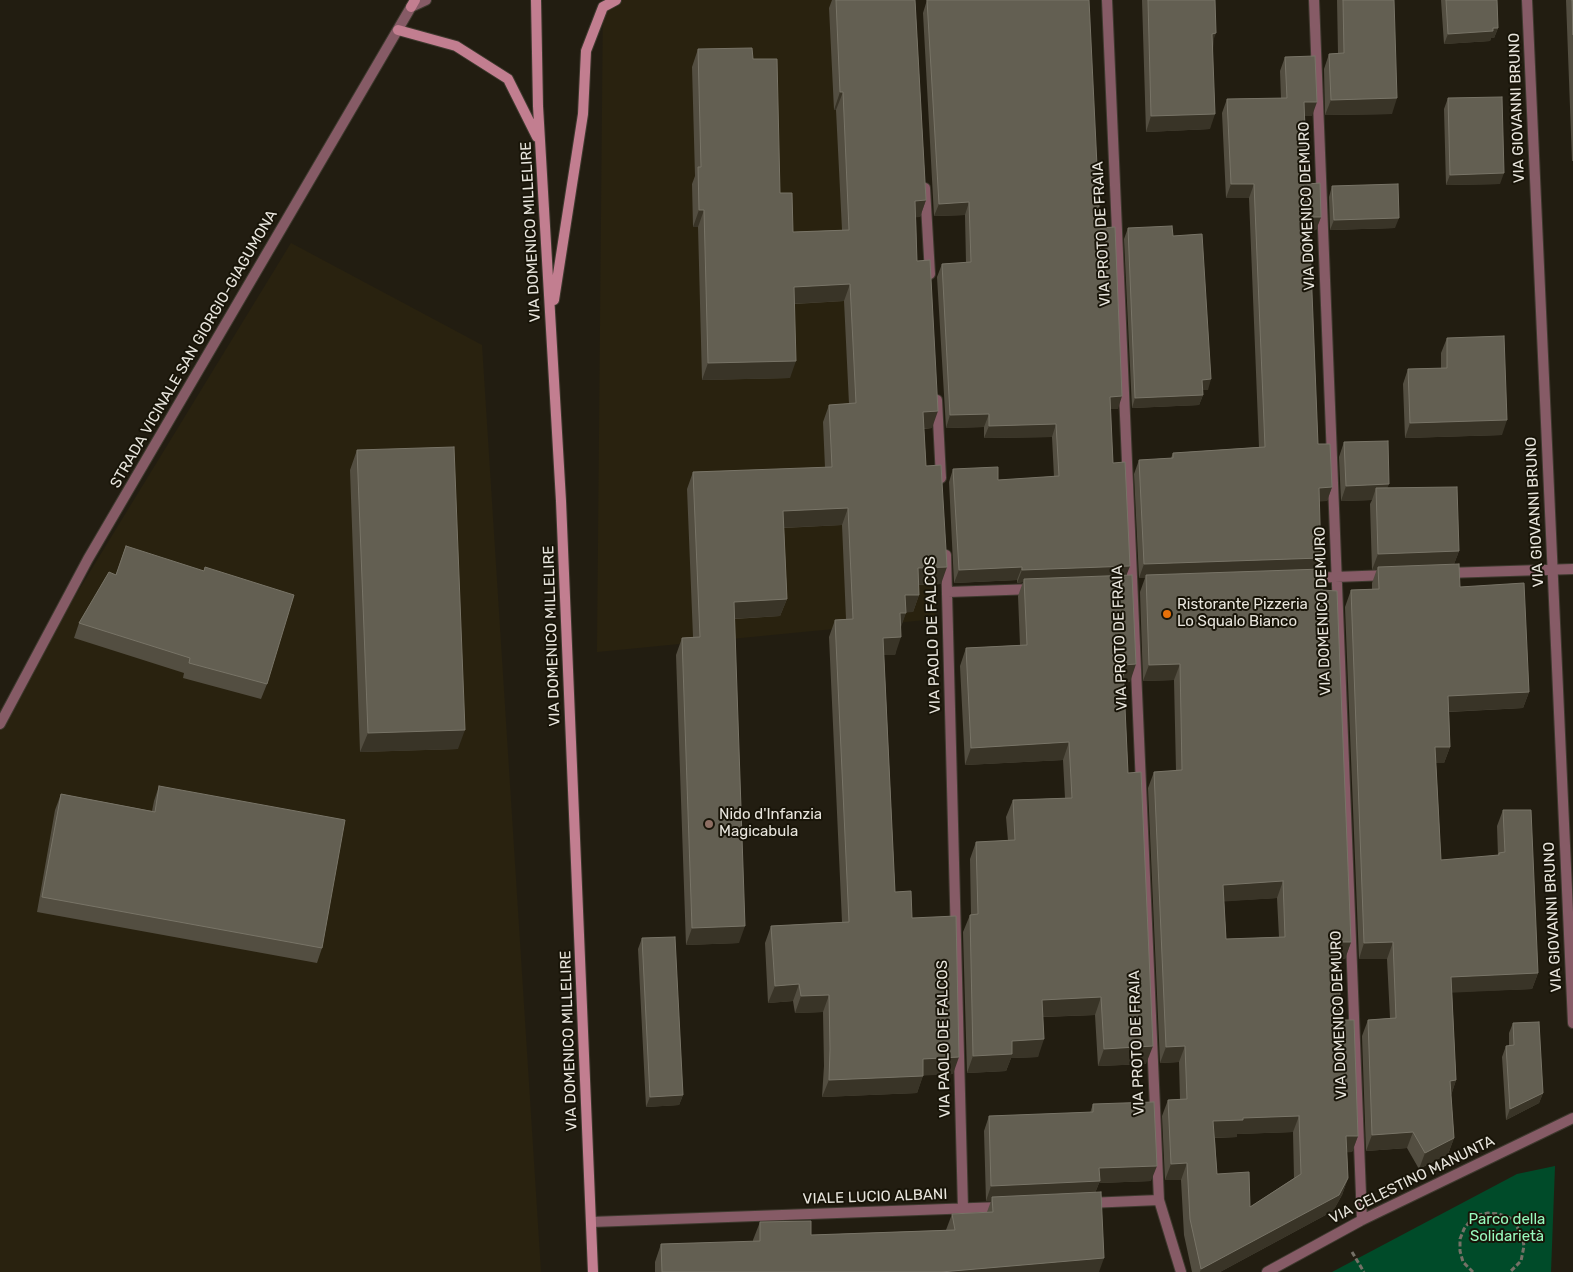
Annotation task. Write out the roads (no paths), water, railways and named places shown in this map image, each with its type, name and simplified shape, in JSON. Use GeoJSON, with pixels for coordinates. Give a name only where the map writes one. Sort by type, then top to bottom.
{"type":"FeatureCollection","features":[{"type":"Feature","properties":{"kind":"main road","name":"VIA DOMENICO MILLELIRE"},"geometry":{"type":"LineString","coordinates":[[536,0],[540,142],[562,511],[593,1272]]}},
{"type":"Feature","properties":{"kind":"main road"},"geometry":{"type":"LineString","coordinates":[[551,318],[583,114],[586,51],[603,7],[616,0]]}},
{"type":"Feature","properties":{"kind":"main road"},"geometry":{"type":"LineString","coordinates":[[398,30],[456,46],[508,79],[540,142]]}},
{"type":"Feature","properties":{"kind":"street","name":"STRADA VICINALE SAN GIORGIO-GIAGUMONA"},"geometry":{"type":"LineString","coordinates":[[0,724],[74,584],[413,4],[426,0]]}},
{"type":"Feature","properties":{"kind":"street","name":"VIA PROTO DE FRAIA"},"geometry":{"type":"LineString","coordinates":[[1107,0],[1159,1200],[1181,1272]]}},
{"type":"Feature","properties":{"kind":"street","name":"VIA DOMENICO DEMURO"},"geometry":{"type":"LineString","coordinates":[[1314,0],[1362,1220]]}},
{"type":"Feature","properties":{"kind":"street","name":"VIA GIOVANNI BRUNO"},"geometry":{"type":"LineString","coordinates":[[1527,0],[1573,1023]]}},
{"type":"Feature","properties":{"kind":"street"},"geometry":{"type":"LineString","coordinates":[[924,178],[931,286]]}},
{"type":"Feature","properties":{"kind":"street"},"geometry":{"type":"LineString","coordinates":[[936,385],[942,493]]}},
{"type":"Feature","properties":{"kind":"street","name":"VIA PAOLO DE FALCOS"},"geometry":{"type":"LineString","coordinates":[[945,543],[948,592],[963,1209]]}},
{"type":"Feature","properties":{"kind":"street"},"geometry":{"type":"LineString","coordinates":[[1434,574],[1573,568]]}},
{"type":"Feature","properties":{"kind":"street"},"geometry":{"type":"LineString","coordinates":[[1298,579],[1395,575]]}},
{"type":"Feature","properties":{"kind":"street"},"geometry":{"type":"LineString","coordinates":[[948,592],[1045,588]]}},
{"type":"Feature","properties":{"kind":"street","name":"VIA CELESTINO MANUNTA"},"geometry":{"type":"LineString","coordinates":[[1267,1272],[1362,1220],[1573,1118]]}},
{"type":"Feature","properties":{"kind":"street"},"geometry":{"type":"LineString","coordinates":[[1081,1203],[1159,1200]]}},
{"type":"Feature","properties":{"kind":"street","name":"VIALE LUCIO ALBANI"},"geometry":{"type":"LineString","coordinates":[[591,1222],[1012,1207]]}},
{"type":"Feature","properties":{"kind":"place","name":"Ristorante Pizzeria Lo Squalo Bianco"},"geometry":{"type":"Point","coordinates":[1167,614]}},
{"type":"Feature","properties":{"kind":"place","name":"Nido d'Infanzia Magicabula"},"geometry":{"type":"Point","coordinates":[709,824]}},
{"type":"Feature","properties":{"kind":"park label","name":"Parco della Solidarietà"},"geometry":{"type":"Point","coordinates":[1507,1228]}}]}
